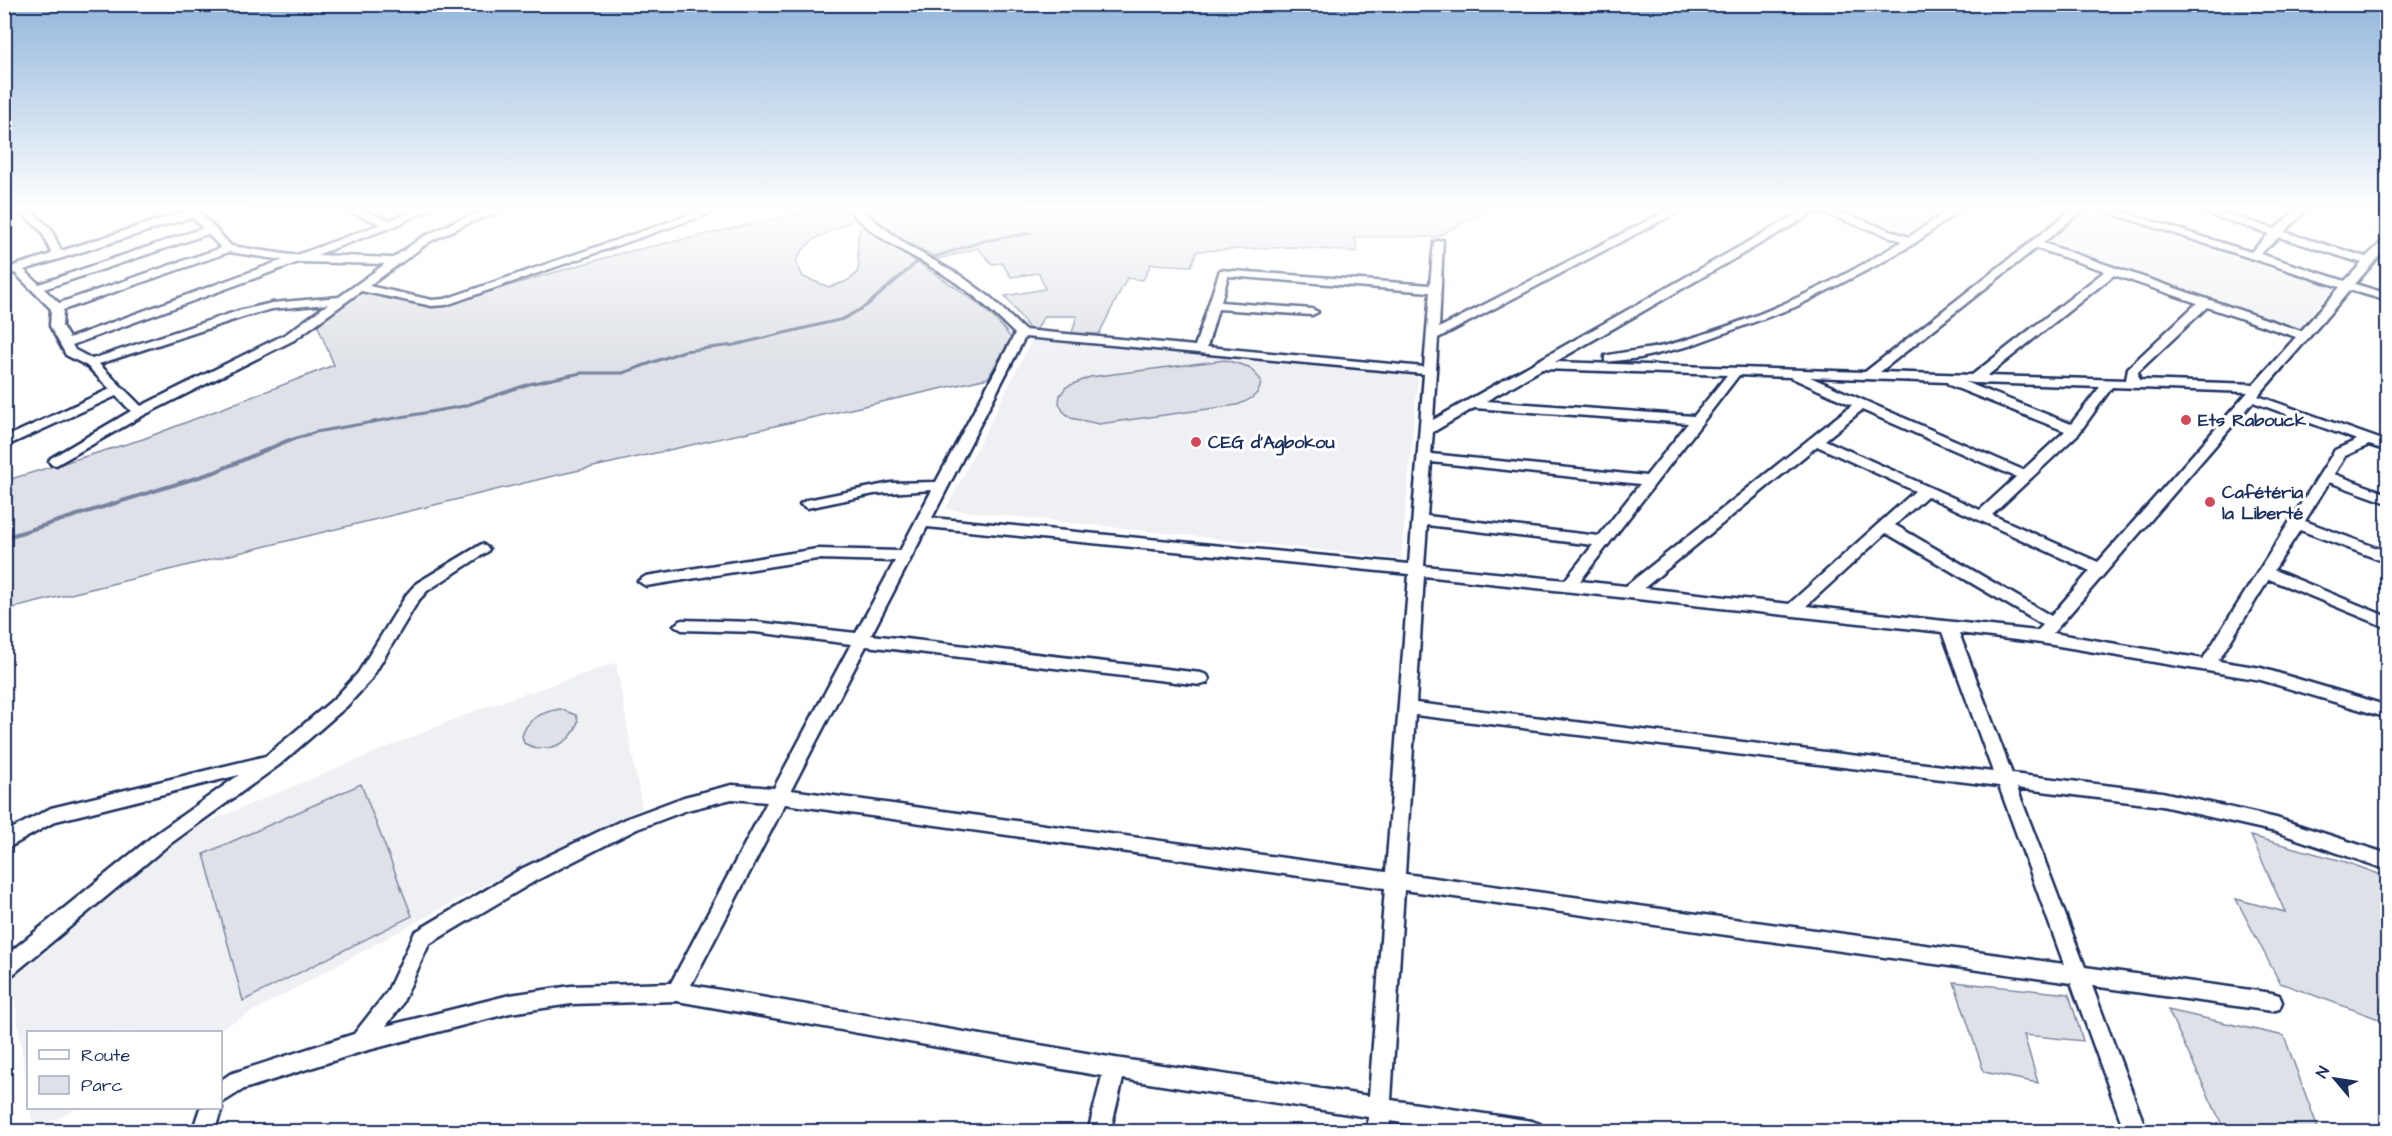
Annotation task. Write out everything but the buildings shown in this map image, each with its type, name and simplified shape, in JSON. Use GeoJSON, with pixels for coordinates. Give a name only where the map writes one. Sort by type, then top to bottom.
{"type":"FeatureCollection","features":[{"type":"Feature","properties":{"kind":"street"},"geometry":{"type":"LineString","coordinates":[[4,273],[38,261]]}},
{"type":"Feature","properties":{"kind":"street"},"geometry":{"type":"LineString","coordinates":[[37,288],[117,261]]}},
{"type":"Feature","properties":{"kind":"street"},"geometry":{"type":"LineString","coordinates":[[57,308],[193,261]]}},
{"type":"Feature","properties":{"kind":"street"},"geometry":{"type":"LineString","coordinates":[[67,343],[283,261]]}},
{"type":"Feature","properties":{"kind":"street"},"geometry":{"type":"LineString","coordinates":[[56,461],[139,412],[262,353],[290,337],[398,261]]}},
{"type":"Feature","properties":{"kind":"street"},"geometry":{"type":"LineString","coordinates":[[359,287],[432,303],[446,302],[565,261]]}},
{"type":"Feature","properties":{"kind":"street"},"geometry":{"type":"LineString","coordinates":[[926,261],[987,300],[1021,333],[1430,371]]}},
{"type":"Feature","properties":{"kind":"street"},"geometry":{"type":"LineString","coordinates":[[1378,1131],[1438,261]]}},
{"type":"Feature","properties":{"kind":"street"},"geometry":{"type":"LineString","coordinates":[[1433,336],[1578,261]]}},
{"type":"Feature","properties":{"kind":"street"},"geometry":{"type":"LineString","coordinates":[[1426,430],[1724,261]]}},
{"type":"Feature","properties":{"kind":"street"},"geometry":{"type":"LineString","coordinates":[[1556,365],[1647,355],[1700,339],[1803,301],[1848,279],[1878,261]]}},
{"type":"Feature","properties":{"kind":"street"},"geometry":{"type":"LineString","coordinates":[[1869,375],[2014,261]]}},
{"type":"Feature","properties":{"kind":"street"},"geometry":{"type":"LineString","coordinates":[[2084,261],[2303,336]]}},
{"type":"Feature","properties":{"kind":"street"},"geometry":{"type":"LineString","coordinates":[[2268,261],[2388,298]]}},
{"type":"Feature","properties":{"kind":"street"},"geometry":{"type":"LineString","coordinates":[[2041,637],[2368,261]]}},
{"type":"Feature","properties":{"kind":"street"},"geometry":{"type":"LineString","coordinates":[[17,269],[57,308],[56,326],[70,352],[91,363],[139,412]]}},
{"type":"Feature","properties":{"kind":"street"},"geometry":{"type":"LineString","coordinates":[[1975,379],[2112,271]]}},
{"type":"Feature","properties":{"kind":"street"},"geometry":{"type":"LineString","coordinates":[[1200,350],[1224,272],[1436,289]]}},
{"type":"Feature","properties":{"kind":"street"},"geometry":{"type":"LineString","coordinates":[[91,363],[242,313],[272,306],[341,300]]}},
{"type":"Feature","properties":{"kind":"street"},"geometry":{"type":"LineString","coordinates":[[2133,384],[2132,371],[2205,302]]}},
{"type":"Feature","properties":{"kind":"street"},"geometry":{"type":"LineString","coordinates":[[1214,305],[1312,312]]}},
{"type":"Feature","properties":{"kind":"street"},"geometry":{"type":"LineString","coordinates":[[677,992],[1021,333]]}},
{"type":"Feature","properties":{"kind":"street"},"geometry":{"type":"LineString","coordinates":[[1542,364],[2109,383],[2253,393],[2388,447]]}},
{"type":"Feature","properties":{"kind":"street"},"geometry":{"type":"LineString","coordinates":[[1569,585],[1736,371]]}},
{"type":"Feature","properties":{"kind":"street"},"geometry":{"type":"LineString","coordinates":[[1788,373],[2024,475]]}},
{"type":"Feature","properties":{"kind":"street"},"geometry":{"type":"LineString","coordinates":[[1942,378],[2074,430]]}},
{"type":"Feature","properties":{"kind":"street"},"geometry":{"type":"LineString","coordinates":[[1982,516],[2074,430],[2109,383]]}},
{"type":"Feature","properties":{"kind":"street"},"geometry":{"type":"LineString","coordinates":[[4,443],[118,390]]}},
{"type":"Feature","properties":{"kind":"street"},"geometry":{"type":"LineString","coordinates":[[1473,404],[1700,420]]}},
{"type":"Feature","properties":{"kind":"street"},"geometry":{"type":"LineString","coordinates":[[1629,592],[1860,405]]}},
{"type":"Feature","properties":{"kind":"street"},"geometry":{"type":"LineString","coordinates":[[2208,663],[2340,453],[2368,440]]}},
{"type":"Feature","properties":{"kind":"street"},"geometry":{"type":"LineString","coordinates":[[1816,441],[2100,569]]}},
{"type":"Feature","properties":{"kind":"street"},"geometry":{"type":"LineString","coordinates":[[1425,457],[1650,481]]}},
{"type":"Feature","properties":{"kind":"street"},"geometry":{"type":"LineString","coordinates":[[2325,476],[2388,499]]}},
{"type":"Feature","properties":{"kind":"street"},"geometry":{"type":"LineString","coordinates":[[807,504],[919,483],[942,486]]}},
{"type":"Feature","properties":{"kind":"street"},"geometry":{"type":"LineString","coordinates":[[1792,610],[1925,490]]}},
{"type":"Feature","properties":{"kind":"street"},"geometry":{"type":"LineString","coordinates":[[1420,520],[1603,541]]}},
{"type":"Feature","properties":{"kind":"street"},"geometry":{"type":"LineString","coordinates":[[924,522],[1569,585],[2041,637],[2208,663],[2295,683],[2388,712]]}},
{"type":"Feature","properties":{"kind":"street"},"geometry":{"type":"LineString","coordinates":[[2296,523],[2388,558]]}},
{"type":"Feature","properties":{"kind":"street"},"geometry":{"type":"LineString","coordinates":[[1886,526],[2053,624]]}},
{"type":"Feature","properties":{"kind":"street"},"geometry":{"type":"LineString","coordinates":[[4,970],[169,835],[273,760],[354,689],[412,598],[422,587],[482,549]]}},
{"type":"Feature","properties":{"kind":"street"},"geometry":{"type":"LineString","coordinates":[[646,581],[817,554],[906,556]]}},
{"type":"Feature","properties":{"kind":"street"},"geometry":{"type":"LineString","coordinates":[[2265,572],[2388,623]]}},
{"type":"Feature","properties":{"kind":"street"},"geometry":{"type":"LineString","coordinates":[[682,625],[754,627],[1201,679]]}},
{"type":"Feature","properties":{"kind":"street"},"geometry":{"type":"LineString","coordinates":[[1948,627],[2136,1131]]}},
{"type":"Feature","properties":{"kind":"street"},"geometry":{"type":"LineString","coordinates":[[1407,708],[2162,798],[2276,825],[2388,862]]}},
{"type":"Feature","properties":{"kind":"street"},"geometry":{"type":"LineString","coordinates":[[4,843],[51,815],[273,760]]}},
{"type":"Feature","properties":{"kind":"street"},"geometry":{"type":"LineString","coordinates":[[361,1042],[399,989],[422,939],[528,875],[631,824],[721,794],[780,796],[1395,883],[2272,1002]]}},
{"type":"Feature","properties":{"kind":"street"},"geometry":{"type":"LineString","coordinates":[[222,1093],[238,1081],[361,1042],[540,998],[619,992],[677,992],[1115,1068],[1532,1131]]}},
{"type":"Feature","properties":{"kind":"street"},"geometry":{"type":"LineString","coordinates":[[1099,1131],[1115,1068]]}},
{"type":"Feature","properties":{"kind":"street"},"geometry":{"type":"LineString","coordinates":[[203,1131],[210,1109]]}},
{"type":"Feature","properties":{"kind":"shaded area"},"geometry":{"type":"Polygon","coordinates":[[[2085,261],[2261,261],[2336,285],[2294,334],[2085,261]]]}},
{"type":"Feature","properties":{"kind":"shaded area","name":"CEG d'Agbokou"},"geometry":{"type":"Polygon","coordinates":[[[1032,340],[1418,375],[1401,559],[946,509],[1032,340]]]}},
{"type":"Feature","properties":{"kind":"shaded area"},"geometry":{"type":"Polygon","coordinates":[[[616,663],[642,808],[479,888],[217,1031],[27,1031],[27,1089],[12,980],[191,829],[477,710],[616,663]]]}},
{"type":"Feature","properties":{"kind":"shaded area"},"geometry":{"type":"Polygon","coordinates":[[[30,1109],[75,1109],[34,1131],[30,1109]]]}},
{"type":"Feature","properties":{"kind":"green space"},"geometry":{"type":"Polygon","coordinates":[[[594,261],[797,261],[803,277],[829,287],[853,277],[857,271],[858,261],[915,261],[978,304],[1001,325],[1011,338],[988,378],[549,477],[5,610],[4,481],[143,439],[334,365],[317,324],[363,292],[436,307],[594,261]]]}},
{"type":"Feature","properties":{"kind":"green space"},"geometry":{"type":"Polygon","coordinates":[[[989,261],[1193,261],[1191,266],[1151,264],[1143,280],[1127,278],[1099,334],[1072,333],[1077,316],[1044,316],[1037,329],[1030,330],[1005,296],[1045,289],[1039,273],[1011,277],[1002,263],[992,264],[989,261]]]}},
{"type":"Feature","properties":{"kind":"green space"},"geometry":{"type":"Polygon","coordinates":[[[1225,360],[1249,367],[1261,380],[1257,393],[1237,405],[1099,424],[1071,418],[1063,411],[1059,403],[1060,395],[1066,387],[1090,377],[1225,360]]]}},
{"type":"Feature","properties":{"kind":"green space"},"geometry":{"type":"Polygon","coordinates":[[[560,709],[576,715],[578,721],[571,736],[557,746],[549,748],[532,747],[524,743],[522,736],[524,730],[532,720],[542,714],[560,709]]]}},
{"type":"Feature","properties":{"kind":"green space"},"geometry":{"type":"Polygon","coordinates":[[[361,784],[412,916],[243,1001],[204,854],[361,784]]]}},
{"type":"Feature","properties":{"kind":"green space"},"geometry":{"type":"Polygon","coordinates":[[[2251,836],[2346,862],[2387,877],[2387,1022],[2280,983],[2236,899],[2285,912],[2251,836]]]}},
{"type":"Feature","properties":{"kind":"green space"},"geometry":{"type":"Polygon","coordinates":[[[1954,982],[2069,994],[2083,1041],[2024,1035],[2038,1083],[1984,1072],[1954,982]]]}},
{"type":"Feature","properties":{"kind":"green space"},"geometry":{"type":"Polygon","coordinates":[[[2168,1010],[2284,1036],[2319,1131],[2225,1131],[2168,1010]]]}},
{"type":"Feature","properties":{"kind":"waterway"},"geometry":{"type":"LineString","coordinates":[[285,442],[316,432],[464,406],[529,384],[581,373],[623,373],[684,351],[734,345],[843,319],[866,306],[916,263],[922,261]]}},
{"type":"Feature","properties":{"kind":"waterway"},"geometry":{"type":"LineString","coordinates":[[4,538],[215,472],[285,442]]}},
{"type":"Feature","properties":{"kind":"place","name":"Ets Rabouck"},"geometry":{"type":"Point","coordinates":[2186,420]}},
{"type":"Feature","properties":{"kind":"place","name":"CEG d'Agbokou"},"geometry":{"type":"Point","coordinates":[1196,442]}},
{"type":"Feature","properties":{"kind":"place","name":"Cafétéria la Liberté"},"geometry":{"type":"Point","coordinates":[2210,502]}}]}
